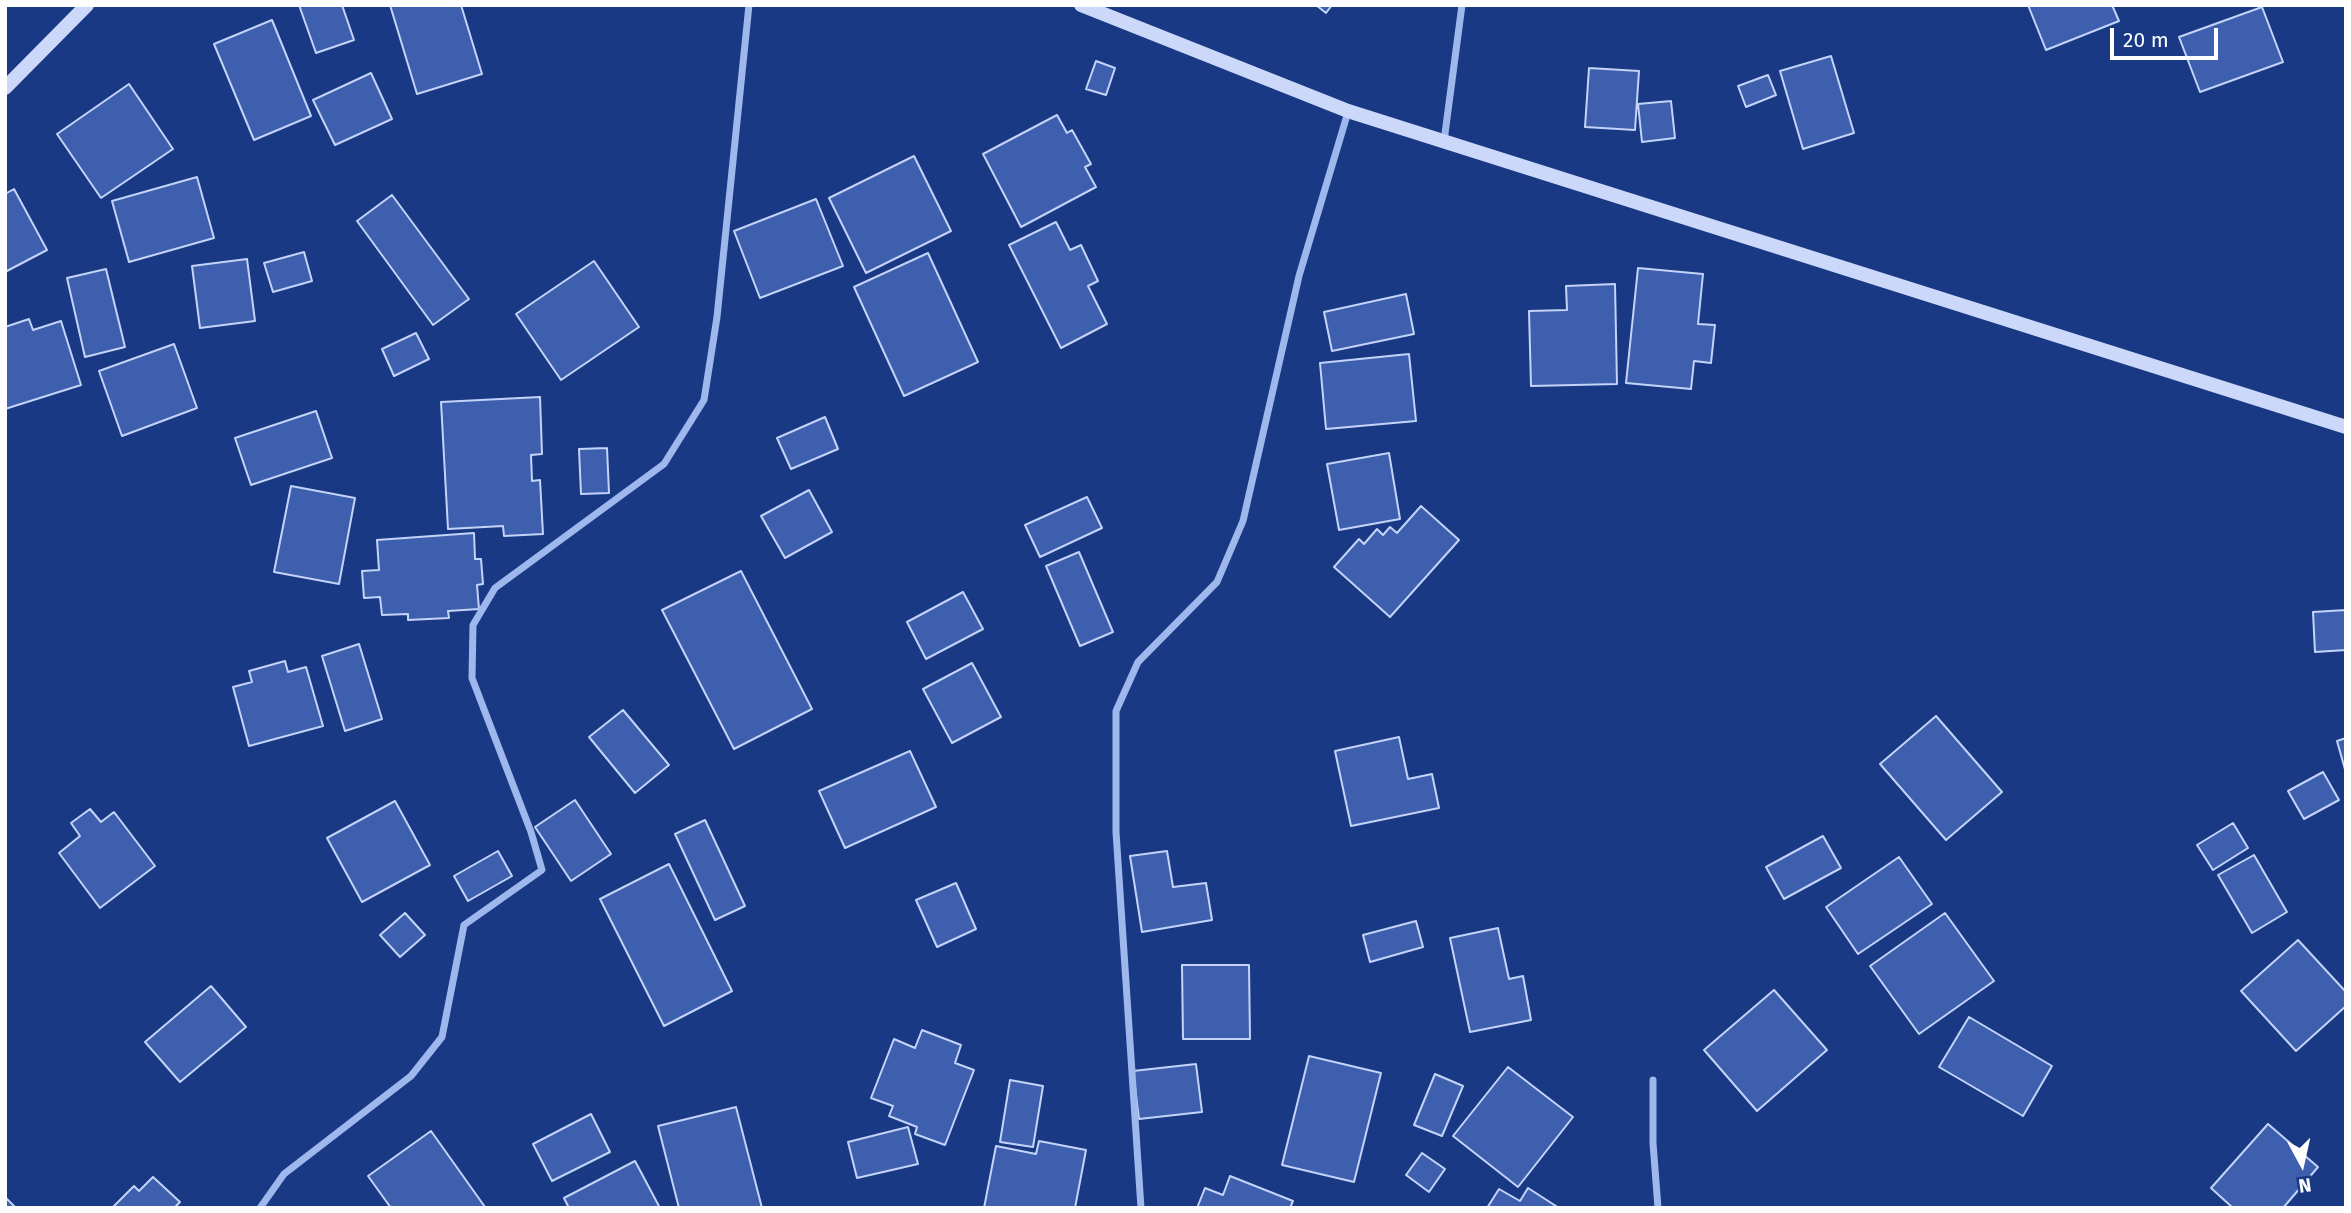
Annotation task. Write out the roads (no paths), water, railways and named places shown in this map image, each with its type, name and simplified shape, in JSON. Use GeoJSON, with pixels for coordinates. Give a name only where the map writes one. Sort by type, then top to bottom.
{"type":"FeatureCollection","features":[{"type":"Feature","properties":{"kind":"main road"},"geometry":{"type":"LineString","coordinates":[[5,88],[87,5]]}},
{"type":"Feature","properties":{"kind":"main road"},"geometry":{"type":"LineString","coordinates":[[1081,5],[1348,111],[2346,427]]}},
{"type":"Feature","properties":{"kind":"street"},"geometry":{"type":"LineString","coordinates":[[260,1208],[284,1174],[411,1076],[442,1037],[464,925],[542,870],[531,832],[472,678],[473,625],[495,588],[664,464],[704,400],[717,317],[748,5]]}},
{"type":"Feature","properties":{"kind":"street"},"geometry":{"type":"LineString","coordinates":[[1444,141],[1462,5]]}},
{"type":"Feature","properties":{"kind":"street"},"geometry":{"type":"LineString","coordinates":[[1141,1208],[1116,832],[1116,711],[1138,663],[1217,582],[1242,521],[1299,276],[1348,111]]}},
{"type":"Feature","properties":{"kind":"street"},"geometry":{"type":"LineString","coordinates":[[1653,1080],[1653,1143],[1658,1208]]}}]}
